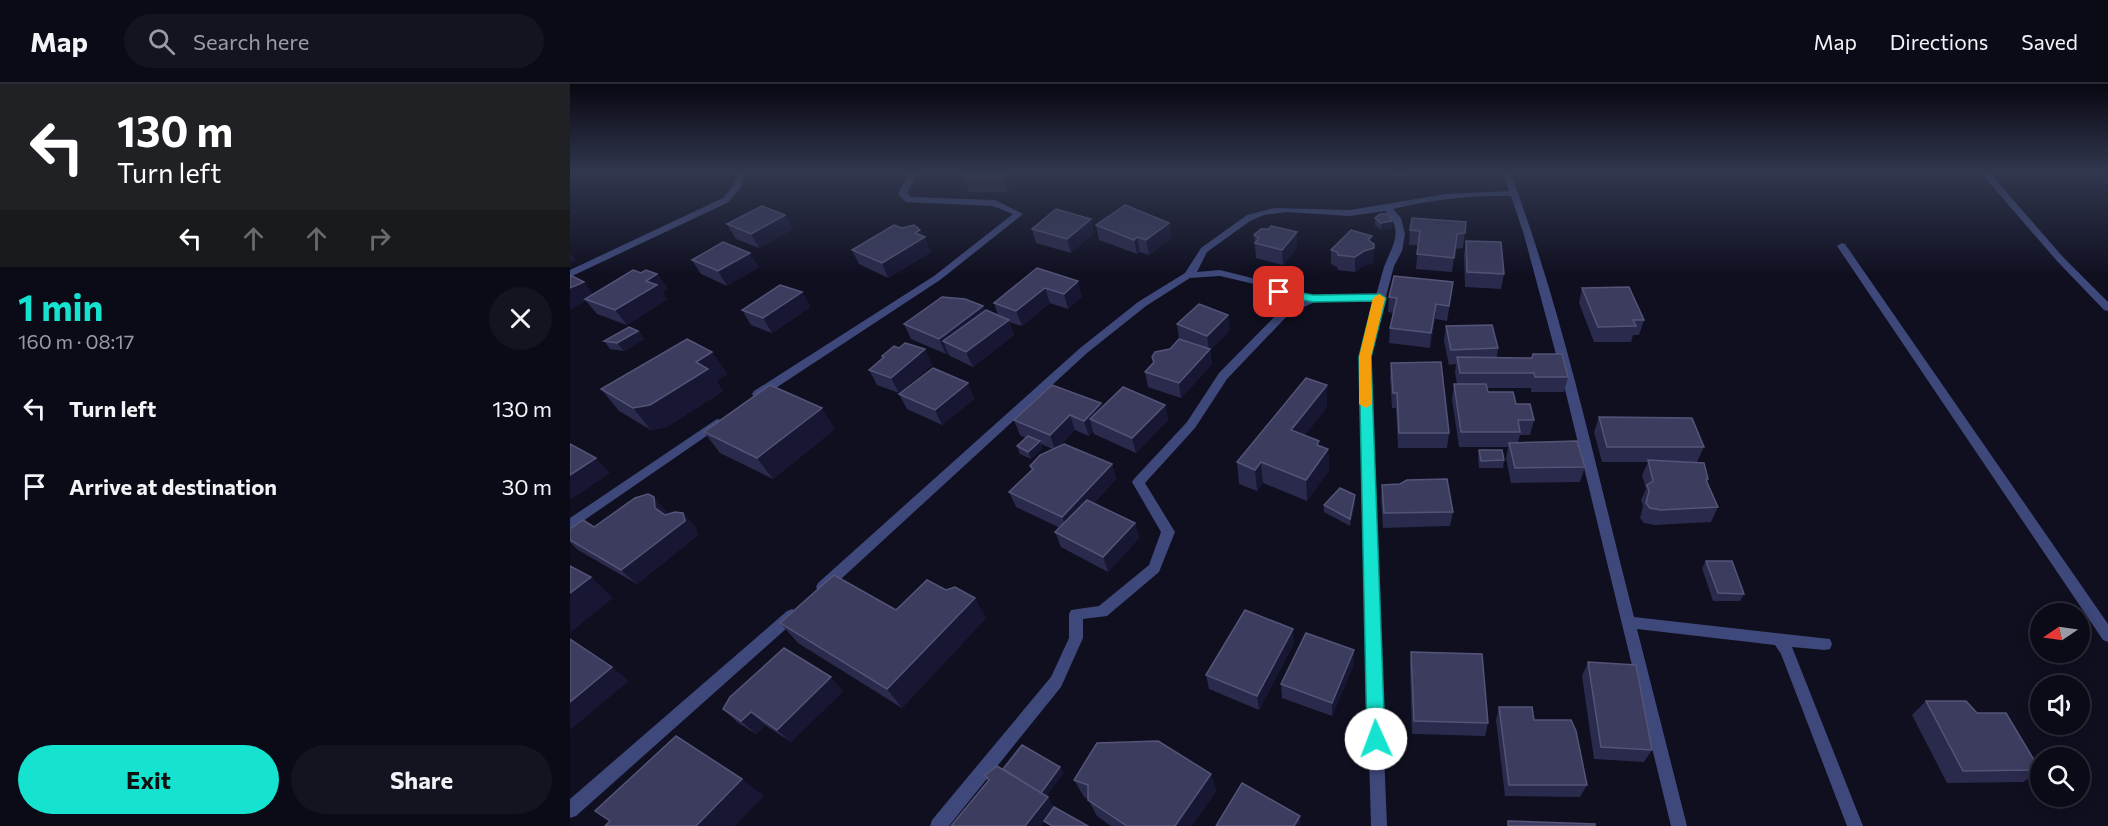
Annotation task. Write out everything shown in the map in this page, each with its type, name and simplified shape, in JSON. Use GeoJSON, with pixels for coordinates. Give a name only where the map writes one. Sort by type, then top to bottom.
{"type":"FeatureCollection","features":[{"type":"Feature","properties":{"kind":"street"},"geometry":{"type":"LineString","coordinates":[[570,274],[712,207]]}},
{"type":"Feature","properties":{"kind":"street"},"geometry":{"type":"LineString","coordinates":[[753,397],[937,278],[1019,214],[1003,207]]}},
{"type":"Feature","properties":{"kind":"street"},"geometry":{"type":"LineString","coordinates":[[570,810],[808,601],[1083,351],[1142,304],[1197,268],[1202,251],[1249,218],[1262,213],[1296,210],[1350,213],[1398,207]]}},
{"type":"Feature","properties":{"kind":"street"},"geometry":{"type":"LineString","coordinates":[[1519,207],[1529,235],[1566,373],[1678,826]]}},
{"type":"Feature","properties":{"kind":"street"},"geometry":{"type":"LineString","coordinates":[[2014,207],[2060,259],[2108,308]]}},
{"type":"Feature","properties":{"kind":"street"},"geometry":{"type":"LineString","coordinates":[[1379,826],[1365,357],[1389,266],[1397,251],[1400,234],[1397,218],[1388,209]]}},
{"type":"Feature","properties":{"kind":"street"},"geometry":{"type":"LineString","coordinates":[[1842,246],[2108,636]]}},
{"type":"Feature","properties":{"kind":"street"},"geometry":{"type":"LineString","coordinates":[[1188,275],[1220,273],[1257,282],[1279,292],[1313,299],[1380,298]]}},
{"type":"Feature","properties":{"kind":"street"},"geometry":{"type":"LineString","coordinates":[[938,826],[1056,682],[1076,638],[1076,614],[1102,612],[1154,568],[1168,532],[1138,482],[1191,425],[1223,376],[1240,357],[1286,311],[1313,299]]}},
{"type":"Feature","properties":{"kind":"street"},"geometry":{"type":"LineString","coordinates":[[570,525],[724,418]]}},
{"type":"Feature","properties":{"kind":"street"},"geometry":{"type":"LineString","coordinates":[[1628,622],[1825,644]]}},
{"type":"Feature","properties":{"kind":"street"},"geometry":{"type":"LineString","coordinates":[[1779,639],[1787,651],[1855,826]]}},
{"type":"Feature","properties":{"kind":"building"},"geometry":{"type":"Polygon","coordinates":[[[761,207],[785,215],[751,234],[727,224],[761,207]]]}},
{"type":"Feature","properties":{"kind":"building"},"geometry":{"type":"Polygon","coordinates":[[[1123,207],[1129,207],[1169,223],[1146,240],[1137,237],[1134,240],[1096,225],[1123,207]]]}},
{"type":"Feature","properties":{"kind":"building"},"geometry":{"type":"Polygon","coordinates":[[[1056,209],[1091,219],[1067,239],[1032,229],[1056,209]]]}},
{"type":"Feature","properties":{"kind":"building"},"geometry":{"type":"Polygon","coordinates":[[[1380,214],[1388,214],[1392,221],[1381,223],[1375,218],[1380,214]]]}},
{"type":"Feature","properties":{"kind":"building"},"geometry":{"type":"Polygon","coordinates":[[[1412,218],[1466,222],[1465,233],[1457,234],[1454,258],[1417,254],[1420,231],[1410,230],[1412,218]]]}},
{"type":"Feature","properties":{"kind":"building"},"geometry":{"type":"Polygon","coordinates":[[[894,225],[902,228],[914,225],[920,230],[915,233],[925,237],[882,263],[852,250],[894,225]]]}},
{"type":"Feature","properties":{"kind":"building"},"geometry":{"type":"Polygon","coordinates":[[[1271,226],[1297,232],[1282,250],[1255,243],[1259,238],[1254,235],[1261,229],[1269,229],[1271,226]]]}},
{"type":"Feature","properties":{"kind":"building"},"geometry":{"type":"Polygon","coordinates":[[[1351,230],[1372,236],[1368,240],[1374,244],[1374,248],[1355,257],[1338,255],[1337,252],[1331,250],[1351,230]]]}},
{"type":"Feature","properties":{"kind":"building"},"geometry":{"type":"Polygon","coordinates":[[[1466,241],[1501,242],[1504,274],[1467,272],[1466,241]]]}},
{"type":"Feature","properties":{"kind":"building"},"geometry":{"type":"Polygon","coordinates":[[[723,242],[750,253],[718,271],[692,260],[723,242]]]}},
{"type":"Feature","properties":{"kind":"building"},"geometry":{"type":"Polygon","coordinates":[[[1037,268],[1078,281],[1064,294],[1045,288],[1016,311],[994,303],[1037,268]]]}},
{"type":"Feature","properties":{"kind":"building"},"geometry":{"type":"Polygon","coordinates":[[[633,270],[641,273],[646,270],[657,274],[646,281],[657,285],[615,310],[585,299],[633,270]]]}},
{"type":"Feature","properties":{"kind":"building"},"geometry":{"type":"Polygon","coordinates":[[[570,275],[584,282],[570,288],[570,275]]]}},
{"type":"Feature","properties":{"kind":"building"},"geometry":{"type":"Polygon","coordinates":[[[1394,276],[1453,282],[1449,306],[1436,304],[1431,333],[1390,328],[1397,298],[1389,297],[1394,276]]]}},
{"type":"Feature","properties":{"kind":"building"},"geometry":{"type":"Polygon","coordinates":[[[780,285],[802,292],[763,318],[742,310],[780,285]]]}},
{"type":"Feature","properties":{"kind":"building"},"geometry":{"type":"Polygon","coordinates":[[[1629,287],[1644,320],[1633,320],[1636,326],[1598,327],[1582,288],[1629,287]]]}},
{"type":"Feature","properties":{"kind":"building"},"geometry":{"type":"Polygon","coordinates":[[[942,297],[965,299],[983,306],[939,339],[904,324],[942,297]]]}},
{"type":"Feature","properties":{"kind":"building"},"geometry":{"type":"Polygon","coordinates":[[[1199,304],[1228,315],[1207,336],[1177,324],[1199,304]]]}},
{"type":"Feature","properties":{"kind":"building"},"geometry":{"type":"Polygon","coordinates":[[[986,310],[1009,320],[966,352],[943,341],[986,310]]]}},
{"type":"Feature","properties":{"kind":"building"},"geometry":{"type":"Polygon","coordinates":[[[1492,325],[1498,348],[1451,350],[1446,326],[1492,325]]]}},
{"type":"Feature","properties":{"kind":"building"},"geometry":{"type":"Polygon","coordinates":[[[629,327],[638,331],[617,343],[604,341],[629,327]]]}},
{"type":"Feature","properties":{"kind":"building"},"geometry":{"type":"Polygon","coordinates":[[[687,339],[712,352],[696,362],[708,369],[650,405],[633,408],[601,389],[687,339]]]}},
{"type":"Feature","properties":{"kind":"building"},"geometry":{"type":"Polygon","coordinates":[[[1179,339],[1210,349],[1179,383],[1145,372],[1154,362],[1152,357],[1155,352],[1170,349],[1179,339]]]}},
{"type":"Feature","properties":{"kind":"building"},"geometry":{"type":"Polygon","coordinates":[[[905,343],[925,349],[891,378],[869,370],[894,346],[899,348],[905,343]]]}},
{"type":"Feature","properties":{"kind":"building"},"geometry":{"type":"Polygon","coordinates":[[[1533,354],[1562,354],[1568,377],[1535,377],[1534,373],[1460,373],[1457,357],[1532,358],[1533,354]]]}},
{"type":"Feature","properties":{"kind":"building"},"geometry":{"type":"Polygon","coordinates":[[[1441,362],[1449,433],[1399,433],[1397,393],[1393,393],[1391,363],[1441,362]]]}},
{"type":"Feature","properties":{"kind":"building"},"geometry":{"type":"Polygon","coordinates":[[[933,368],[968,383],[935,410],[899,394],[933,368]]]}},
{"type":"Feature","properties":{"kind":"building"},"geometry":{"type":"Polygon","coordinates":[[[1306,378],[1327,385],[1291,430],[1319,441],[1317,445],[1328,449],[1306,480],[1261,462],[1255,470],[1237,462],[1306,378]]]}},
{"type":"Feature","properties":{"kind":"building"},"geometry":{"type":"Polygon","coordinates":[[[1454,384],[1486,384],[1488,392],[1513,392],[1516,404],[1530,404],[1534,420],[1518,420],[1520,432],[1461,432],[1454,384]]]}},
{"type":"Feature","properties":{"kind":"building"},"geometry":{"type":"Polygon","coordinates":[[[770,385],[822,408],[757,458],[704,432],[770,385]]]}},
{"type":"Feature","properties":{"kind":"building"},"geometry":{"type":"Polygon","coordinates":[[[1052,385],[1101,403],[1084,421],[1070,415],[1050,435],[1014,420],[1052,385]]]}},
{"type":"Feature","properties":{"kind":"building"},"geometry":{"type":"Polygon","coordinates":[[[1123,387],[1165,405],[1132,438],[1090,419],[1123,387]]]}},
{"type":"Feature","properties":{"kind":"building"},"geometry":{"type":"Polygon","coordinates":[[[1599,417],[1692,418],[1704,447],[1607,447],[1599,417]]]}},
{"type":"Feature","properties":{"kind":"building"},"geometry":{"type":"Polygon","coordinates":[[[1028,436],[1040,441],[1028,452],[1017,446],[1028,436]]]}},
{"type":"Feature","properties":{"kind":"building"},"geometry":{"type":"Polygon","coordinates":[[[1577,441],[1585,467],[1515,468],[1509,443],[1577,441]]]}},
{"type":"Feature","properties":{"kind":"building"},"geometry":{"type":"Polygon","coordinates":[[[570,444],[596,458],[570,475],[570,444]]]}},
{"type":"Feature","properties":{"kind":"building"},"geometry":{"type":"Polygon","coordinates":[[[1064,444],[1112,464],[1062,517],[1009,492],[1033,469],[1030,466],[1040,455],[1064,444]]]}},
{"type":"Feature","properties":{"kind":"building"},"geometry":{"type":"Polygon","coordinates":[[[1479,450],[1502,450],[1504,460],[1481,461],[1479,450]]]}},
{"type":"Feature","properties":{"kind":"building"},"geometry":{"type":"Polygon","coordinates":[[[1648,460],[1704,463],[1708,479],[1706,480],[1718,507],[1661,510],[1650,508],[1646,503],[1649,491],[1647,485],[1653,481],[1648,460]]]}},
{"type":"Feature","properties":{"kind":"building"},"geometry":{"type":"Polygon","coordinates":[[[1447,479],[1453,512],[1384,513],[1382,485],[1400,484],[1407,480],[1447,479]]]}},
{"type":"Feature","properties":{"kind":"building"},"geometry":{"type":"Polygon","coordinates":[[[1340,488],[1355,495],[1350,519],[1324,505],[1340,488]]]}},
{"type":"Feature","properties":{"kind":"building"},"geometry":{"type":"Polygon","coordinates":[[[648,494],[654,497],[655,508],[665,515],[675,512],[683,513],[685,521],[621,570],[570,540],[570,529],[583,520],[594,527],[635,498],[648,494]]]}},
{"type":"Feature","properties":{"kind":"building"},"geometry":{"type":"Polygon","coordinates":[[[1087,500],[1135,523],[1103,557],[1055,532],[1087,500]]]}},
{"type":"Feature","properties":{"kind":"building"},"geometry":{"type":"Polygon","coordinates":[[[1706,561],[1732,561],[1744,594],[1718,593],[1706,561]]]}},
{"type":"Feature","properties":{"kind":"building"},"geometry":{"type":"Polygon","coordinates":[[[570,566],[591,577],[570,593],[570,566]]]}},
{"type":"Feature","properties":{"kind":"building"},"geometry":{"type":"Polygon","coordinates":[[[834,575],[896,610],[927,580],[946,590],[955,587],[975,598],[887,689],[780,623],[834,575]]]}},
{"type":"Feature","properties":{"kind":"building"},"geometry":{"type":"Polygon","coordinates":[[[1245,610],[1293,629],[1257,696],[1206,675],[1245,610]]]}},
{"type":"Feature","properties":{"kind":"building"},"geometry":{"type":"Polygon","coordinates":[[[1306,633],[1354,650],[1332,703],[1281,684],[1306,633]]]}},
{"type":"Feature","properties":{"kind":"building"},"geometry":{"type":"Polygon","coordinates":[[[570,639],[612,667],[570,702],[570,639]]]}},
{"type":"Feature","properties":{"kind":"building"},"geometry":{"type":"Polygon","coordinates":[[[784,648],[831,677],[777,730],[751,712],[741,721],[723,709],[730,697],[784,648]]]}},
{"type":"Feature","properties":{"kind":"building"},"geometry":{"type":"Polygon","coordinates":[[[1411,652],[1482,654],[1488,723],[1414,721],[1411,652]]]}},
{"type":"Feature","properties":{"kind":"building"},"geometry":{"type":"Polygon","coordinates":[[[1588,662],[1636,665],[1652,750],[1601,747],[1588,662]]]}},
{"type":"Feature","properties":{"kind":"building"},"geometry":{"type":"Polygon","coordinates":[[[1926,701],[1966,701],[1977,713],[2006,713],[2030,753],[2030,770],[1963,771],[1926,701]]]}},
{"type":"Feature","properties":{"kind":"building"},"geometry":{"type":"Polygon","coordinates":[[[1499,707],[1532,707],[1534,720],[1571,720],[1576,731],[1587,785],[1509,785],[1499,707]]]}},
{"type":"Feature","properties":{"kind":"building"},"geometry":{"type":"Polygon","coordinates":[[[676,736],[742,779],[696,826],[605,826],[610,821],[595,811],[676,736]]]}},
{"type":"Feature","properties":{"kind":"building"},"geometry":{"type":"Polygon","coordinates":[[[1158,741],[1211,774],[1175,826],[1127,826],[1088,800],[1088,785],[1074,780],[1097,743],[1158,741]]]}},
{"type":"Feature","properties":{"kind":"building"},"geometry":{"type":"Polygon","coordinates":[[[1022,745],[1060,767],[1041,793],[1003,769],[1022,745]]]}},
{"type":"Feature","properties":{"kind":"building"},"geometry":{"type":"Polygon","coordinates":[[[997,766],[1048,797],[1025,826],[951,826],[989,780],[985,775],[997,766]]]}},
{"type":"Feature","properties":{"kind":"building"},"geometry":{"type":"Polygon","coordinates":[[[1242,783],[1300,816],[1294,826],[1216,826],[1242,783]]]}},
{"type":"Feature","properties":{"kind":"building"},"geometry":{"type":"Polygon","coordinates":[[[1054,807],[1088,826],[1052,826],[1044,821],[1054,807]]]}},
{"type":"Feature","properties":{"kind":"building"},"geometry":{"type":"Polygon","coordinates":[[[1508,821],[1595,824],[1595,826],[1508,826],[1508,821]]]}},
{"type":"Feature","properties":{"kind":"slow traffic"},"geometry":{"type":"LineString","coordinates":[[1366,404],[1365,357],[1379,298]]}},
{"type":"Feature","properties":{"kind":"route"},"geometry":{"type":"LineString","coordinates":[[1279,292],[1313,299],[1380,298],[1365,357],[1376,739]]}}]}
